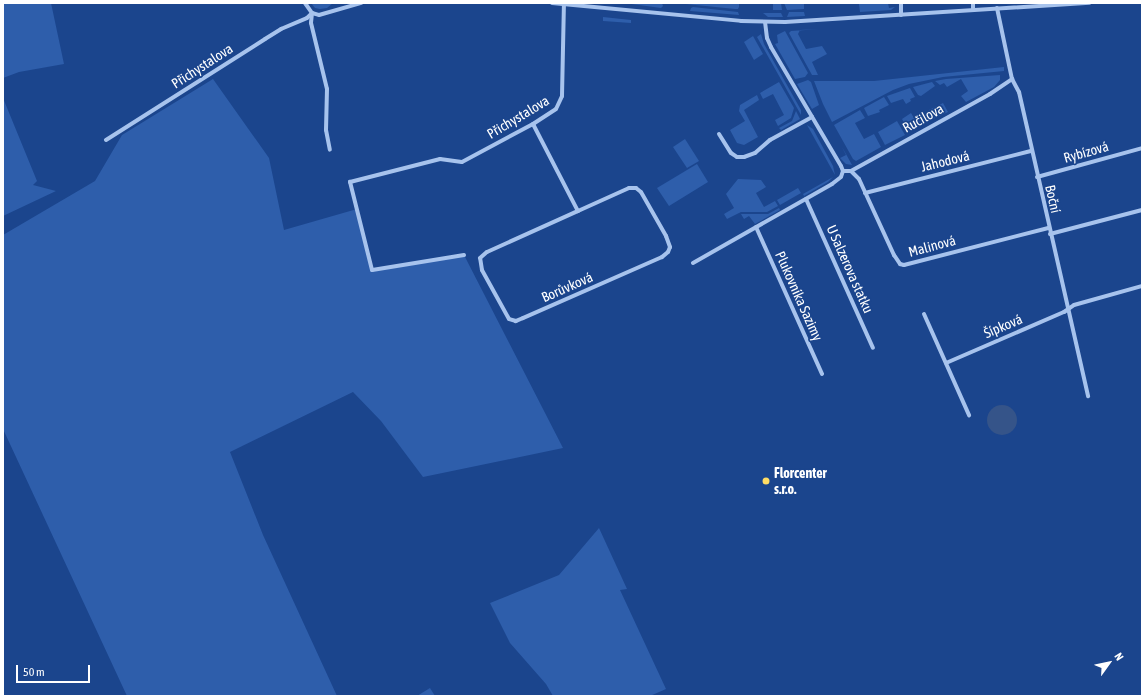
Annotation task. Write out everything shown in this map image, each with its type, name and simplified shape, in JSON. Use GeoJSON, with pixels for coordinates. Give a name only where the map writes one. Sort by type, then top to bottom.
{"type":"FeatureCollection","features":[{"type":"Feature","properties":{"kind":"street"},"geometry":{"type":"LineString","coordinates":[[305,3],[312,13],[311,23],[327,89],[326,130],[330,150]]}},
{"type":"Feature","properties":{"kind":"street","name":"Přichystalova"},"geometry":{"type":"LineString","coordinates":[[106,140],[281,29],[307,18],[312,13],[319,15],[361,3]]}},
{"type":"Feature","properties":{"kind":"street"},"geometry":{"type":"LineString","coordinates":[[552,3],[765,22],[1089,3]]}},
{"type":"Feature","properties":{"kind":"street"},"geometry":{"type":"LineString","coordinates":[[616,3],[616,9]]}},
{"type":"Feature","properties":{"kind":"street"},"geometry":{"type":"LineString","coordinates":[[901,3],[901,15]]}},
{"type":"Feature","properties":{"kind":"street"},"geometry":{"type":"LineString","coordinates":[[973,3],[973,10]]}},
{"type":"Feature","properties":{"kind":"street","name":"Přichystalova"},"geometry":{"type":"LineString","coordinates":[[464,255],[372,270],[350,182],[440,159],[462,162],[533,124],[556,109],[561,102],[564,4]]}},
{"type":"Feature","properties":{"kind":"street","name":"Boční"},"geometry":{"type":"LineString","coordinates":[[997,8],[1012,79],[1019,92],[1036,177],[1088,396]]}},
{"type":"Feature","properties":{"kind":"street"},"geometry":{"type":"LineString","coordinates":[[693,263],[832,184],[841,177],[843,171],[771,47],[767,38],[765,22]]}},
{"type":"Feature","properties":{"kind":"street","name":"Ručilova"},"geometry":{"type":"LineString","coordinates":[[851,171],[990,94],[1012,79]]}},
{"type":"Feature","properties":{"kind":"street"},"geometry":{"type":"LineString","coordinates":[[719,134],[731,153],[737,157],[744,157],[755,153],[770,140],[812,117]]}},
{"type":"Feature","properties":{"kind":"street"},"geometry":{"type":"LineString","coordinates":[[533,124],[578,211]]}},
{"type":"Feature","properties":{"kind":"street","name":"Rybízová"},"geometry":{"type":"LineString","coordinates":[[1036,177],[1142,148]]}},
{"type":"Feature","properties":{"kind":"street","name":"Jahodová"},"geometry":{"type":"LineString","coordinates":[[865,193],[1031,151]]}},
{"type":"Feature","properties":{"kind":"street"},"geometry":{"type":"LineString","coordinates":[[843,171],[851,171]]}},
{"type":"Feature","properties":{"kind":"street","name":"Malinová"},"geometry":{"type":"LineString","coordinates":[[851,171],[859,179],[894,256],[900,264],[904,265],[1048,228]]}},
{"type":"Feature","properties":{"kind":"street","name":"Borůvková"},"geometry":{"type":"LineString","coordinates":[[629,188],[636,188],[641,192],[666,236],[670,245],[669,250],[662,257],[561,302],[518,320],[509,319],[482,270],[480,258],[487,252],[578,211],[629,188]]}},
{"type":"Feature","properties":{"kind":"street","name":"U Salzerova statku"},"geometry":{"type":"LineString","coordinates":[[806,199],[873,348]]}},
{"type":"Feature","properties":{"kind":"street"},"geometry":{"type":"LineString","coordinates":[[1050,234],[1142,210]]}},
{"type":"Feature","properties":{"kind":"street","name":"Plukovníka Sazimy"},"geometry":{"type":"LineString","coordinates":[[756,227],[822,374]]}},
{"type":"Feature","properties":{"kind":"street","name":"Šípková"},"geometry":{"type":"LineString","coordinates":[[946,363],[1074,305],[1142,286]]}},
{"type":"Feature","properties":{"kind":"street"},"geometry":{"type":"LineString","coordinates":[[924,314],[969,415]]}},
{"type":"Feature","properties":{"kind":"shaded area"},"geometry":{"type":"Polygon","coordinates":[[[3,3],[51,3],[64,64],[19,72],[3,78],[3,3]]]}},
{"type":"Feature","properties":{"kind":"shaded area"},"geometry":{"type":"Polygon","coordinates":[[[311,3],[333,3],[327,8],[320,9],[315,8],[311,3]]]}},
{"type":"Feature","properties":{"kind":"shaded area"},"geometry":{"type":"Polygon","coordinates":[[[624,3],[662,3],[663,6],[661,8],[624,3]]]}},
{"type":"Feature","properties":{"kind":"shaded area"},"geometry":{"type":"Polygon","coordinates":[[[676,3],[739,3],[739,7],[738,9],[735,9],[676,3]]]}},
{"type":"Feature","properties":{"kind":"shaded area"},"geometry":{"type":"Polygon","coordinates":[[[773,3],[781,3],[782,10],[773,10],[773,3]]]}},
{"type":"Feature","properties":{"kind":"shaded area"},"geometry":{"type":"Polygon","coordinates":[[[784,3],[804,3],[804,9],[787,10],[784,3]]]}},
{"type":"Feature","properties":{"kind":"shaded area"},"geometry":{"type":"Polygon","coordinates":[[[853,3],[888,3],[889,8],[895,7],[891,10],[860,12],[859,4],[853,3]]]}},
{"type":"Feature","properties":{"kind":"shaded area"},"geometry":{"type":"Polygon","coordinates":[[[693,7],[738,12],[739,15],[690,11],[693,7]]]}},
{"type":"Feature","properties":{"kind":"shaded area"},"geometry":{"type":"Polygon","coordinates":[[[789,12],[804,12],[805,16],[787,17],[789,12]]]}},
{"type":"Feature","properties":{"kind":"shaded area"},"geometry":{"type":"Polygon","coordinates":[[[763,13],[781,13],[783,17],[768,17],[763,13]]]}},
{"type":"Feature","properties":{"kind":"shaded area"},"geometry":{"type":"Polygon","coordinates":[[[603,17],[631,20],[631,23],[603,21],[603,17]]]}},
{"type":"Feature","properties":{"kind":"shaded area"},"geometry":{"type":"Polygon","coordinates":[[[800,30],[798,34],[806,49],[822,46],[827,54],[812,62],[818,75],[812,75],[789,33],[791,31],[800,30]]]}},
{"type":"Feature","properties":{"kind":"shaded area"},"geometry":{"type":"Polygon","coordinates":[[[785,31],[808,73],[805,77],[795,79],[775,44],[778,43],[777,35],[785,31]]]}},
{"type":"Feature","properties":{"kind":"shaded area"},"geometry":{"type":"Polygon","coordinates":[[[761,34],[764,44],[801,110],[801,115],[757,37],[761,34]]]}},
{"type":"Feature","properties":{"kind":"shaded area"},"geometry":{"type":"Polygon","coordinates":[[[753,36],[763,54],[754,60],[744,42],[753,36]]]}},
{"type":"Feature","properties":{"kind":"shaded area"},"geometry":{"type":"Polygon","coordinates":[[[1004,67],[1004,71],[943,77],[909,84],[893,90],[832,122],[814,81],[874,81],[1004,67]]]}},
{"type":"Feature","properties":{"kind":"shaded area"},"geometry":{"type":"Polygon","coordinates":[[[1000,75],[1000,80],[994,87],[966,102],[961,96],[968,91],[961,79],[947,87],[944,83],[940,85],[935,81],[946,79],[1000,75]]]}},
{"type":"Feature","properties":{"kind":"shaded area"},"geometry":{"type":"Polygon","coordinates":[[[213,79],[269,158],[284,230],[357,209],[372,270],[464,255],[563,448],[423,477],[381,421],[353,392],[230,452],[263,535],[337,696],[127,696],[3,429],[3,235],[95,181],[122,135],[213,79]]]}},
{"type":"Feature","properties":{"kind":"shaded area"},"geometry":{"type":"Polygon","coordinates":[[[808,80],[811,82],[819,105],[812,109],[797,84],[808,80]]]}},
{"type":"Feature","properties":{"kind":"shaded area"},"geometry":{"type":"Polygon","coordinates":[[[779,82],[794,108],[791,118],[778,126],[775,120],[784,115],[773,94],[763,99],[760,93],[779,82]]]}},
{"type":"Feature","properties":{"kind":"shaded area"},"geometry":{"type":"Polygon","coordinates":[[[932,82],[935,86],[921,96],[918,95],[913,87],[932,82]]]}},
{"type":"Feature","properties":{"kind":"shaded area"},"geometry":{"type":"Polygon","coordinates":[[[910,88],[915,97],[910,99],[911,101],[906,104],[903,99],[891,103],[887,96],[910,88]]]}},
{"type":"Feature","properties":{"kind":"shaded area"},"geometry":{"type":"Polygon","coordinates":[[[757,95],[759,100],[744,110],[758,137],[744,145],[737,143],[730,130],[745,121],[739,111],[740,105],[757,95]]]}},
{"type":"Feature","properties":{"kind":"shaded area"},"geometry":{"type":"Polygon","coordinates":[[[884,97],[889,105],[879,110],[880,112],[868,116],[864,108],[884,97]]]}},
{"type":"Feature","properties":{"kind":"shaded area"},"geometry":{"type":"Polygon","coordinates":[[[3,98],[37,181],[33,185],[56,191],[3,216],[3,98]]]}},
{"type":"Feature","properties":{"kind":"shaded area"},"geometry":{"type":"Polygon","coordinates":[[[943,103],[948,112],[933,119],[929,110],[943,103]]]}},
{"type":"Feature","properties":{"kind":"shaded area"},"geometry":{"type":"Polygon","coordinates":[[[860,110],[865,118],[855,123],[864,139],[874,134],[881,147],[856,161],[853,159],[834,125],[860,110]]]}},
{"type":"Feature","properties":{"kind":"shaded area"},"geometry":{"type":"Polygon","coordinates":[[[796,111],[800,119],[781,130],[779,128],[792,121],[796,111]]]}},
{"type":"Feature","properties":{"kind":"shaded area"},"geometry":{"type":"Polygon","coordinates":[[[911,113],[914,118],[924,113],[929,121],[909,132],[902,119],[911,113]]]}},
{"type":"Feature","properties":{"kind":"shaded area"},"geometry":{"type":"Polygon","coordinates":[[[897,121],[905,135],[885,145],[878,132],[897,121]]]}},
{"type":"Feature","properties":{"kind":"shaded area"},"geometry":{"type":"Polygon","coordinates":[[[807,125],[813,129],[833,166],[835,175],[807,125]]]}},
{"type":"Feature","properties":{"kind":"shaded area"},"geometry":{"type":"Polygon","coordinates":[[[685,139],[699,161],[687,168],[673,147],[685,139]]]}},
{"type":"Feature","properties":{"kind":"shaded area"},"geometry":{"type":"Polygon","coordinates":[[[842,147],[852,165],[846,164],[840,158],[846,155],[842,147]]]}},
{"type":"Feature","properties":{"kind":"shaded area"},"geometry":{"type":"Polygon","coordinates":[[[697,164],[708,182],[669,206],[657,188],[697,164]]]}},
{"type":"Feature","properties":{"kind":"shaded area"},"geometry":{"type":"Polygon","coordinates":[[[833,177],[828,182],[804,196],[803,194],[833,177]]]}},
{"type":"Feature","properties":{"kind":"shaded area"},"geometry":{"type":"Polygon","coordinates":[[[738,179],[761,180],[766,187],[756,193],[764,207],[775,201],[778,206],[767,212],[741,212],[727,219],[724,214],[734,208],[726,194],[738,179]]]}},
{"type":"Feature","properties":{"kind":"shaded area"},"geometry":{"type":"Polygon","coordinates":[[[798,188],[801,193],[780,205],[777,200],[798,188]]]}},
{"type":"Feature","properties":{"kind":"shaded area"},"geometry":{"type":"Polygon","coordinates":[[[779,208],[780,210],[755,224],[749,216],[744,219],[741,214],[768,214],[779,208]]]}},
{"type":"Feature","properties":{"kind":"shaded area"},"geometry":{"type":"Polygon","coordinates":[[[1002,405],[1013,409],[1017,420],[1013,431],[1002,435],[991,431],[987,420],[991,409],[1002,405]]]}},
{"type":"Feature","properties":{"kind":"shaded area"},"geometry":{"type":"Polygon","coordinates":[[[599,528],[627,589],[620,590],[666,689],[650,696],[553,696],[546,684],[510,643],[490,603],[559,575],[599,528]]]}},
{"type":"Feature","properties":{"kind":"shaded area"},"geometry":{"type":"Polygon","coordinates":[[[430,688],[435,696],[417,696],[430,688]]]}},
{"type":"Feature","properties":{"kind":"place","name":"Florcenter s.r.o."},"geometry":{"type":"Point","coordinates":[766,481]}}]}
